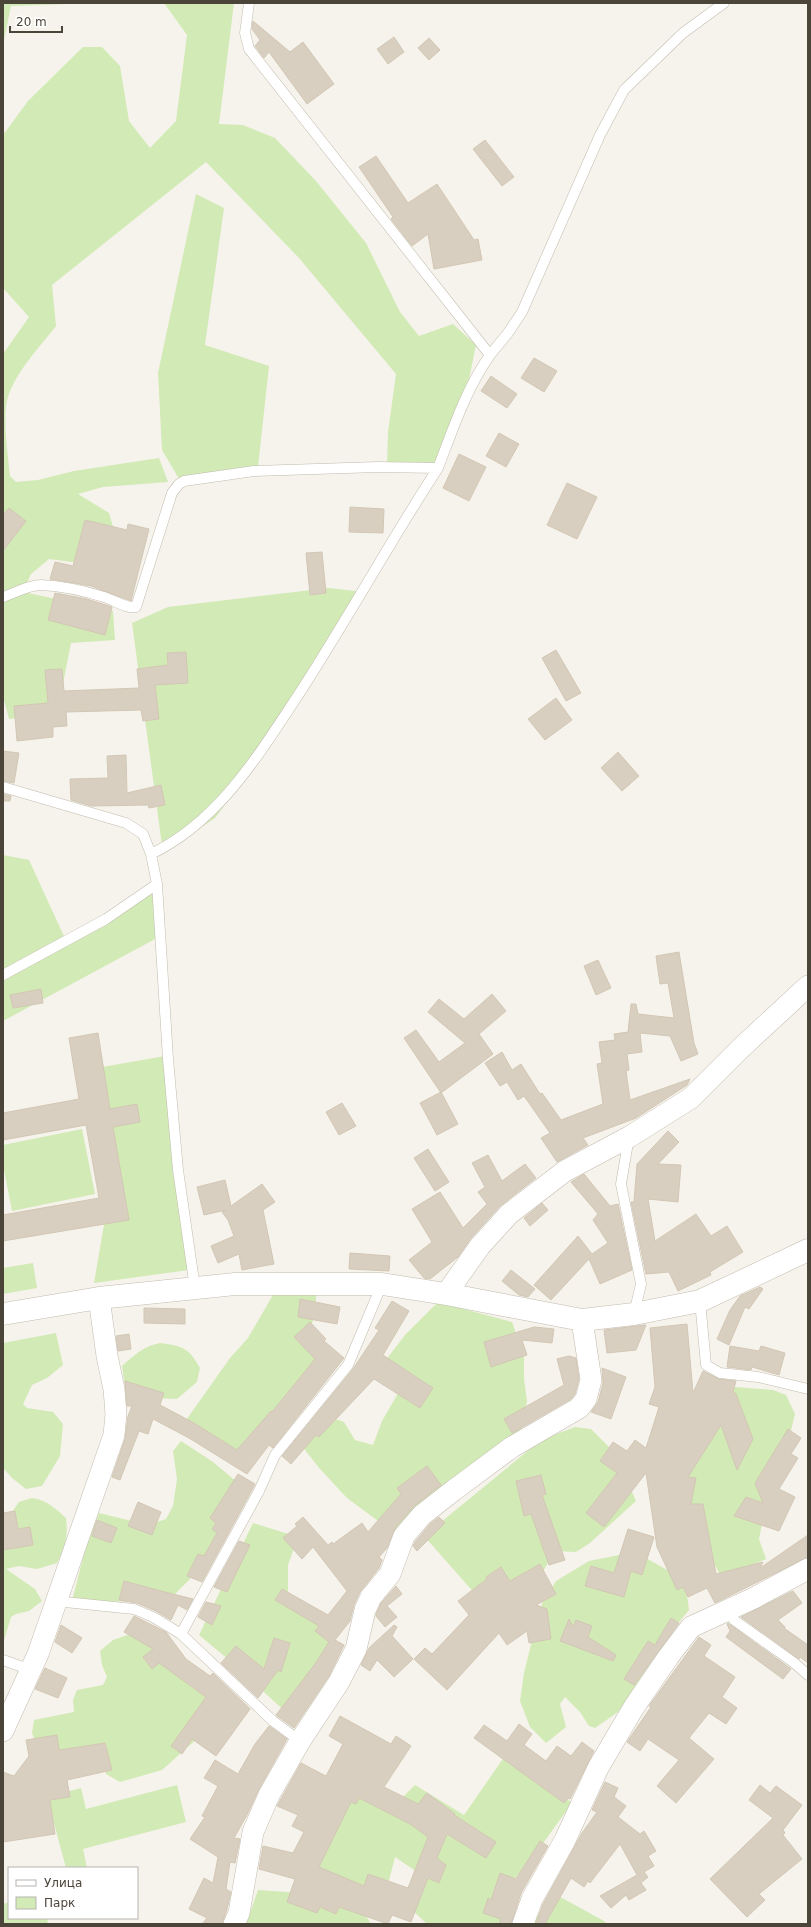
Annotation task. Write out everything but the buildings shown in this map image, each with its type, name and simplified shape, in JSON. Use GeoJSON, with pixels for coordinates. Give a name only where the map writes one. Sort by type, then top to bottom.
{"type":"FeatureCollection","features":[{"type":"Feature","properties":{"kind":"street"},"geometry":{"type":"LineString","coordinates":[[446,1294],[480,1246],[509,1214],[565,1171],[629,1137],[691,1098],[742,1047],[808,986]]}},
{"type":"Feature","properties":{"kind":"street"},"geometry":{"type":"LineString","coordinates":[[3,1314],[99,1298],[235,1284],[382,1284],[446,1294],[582,1320],[634,1314],[700,1301],[808,1250]]}},
{"type":"Feature","properties":{"kind":"street"},"geometry":{"type":"LineString","coordinates":[[3,1730],[38,1654],[55,1601],[114,1435],[116,1414],[114,1389],[107,1356],[99,1298]]}},
{"type":"Feature","properties":{"kind":"street"},"geometry":{"type":"LineString","coordinates":[[234,1924],[239,1913],[253,1832],[269,1794],[300,1741],[339,1682],[356,1649],[365,1610],[371,1597],[390,1574],[404,1536],[422,1514],[512,1447],[579,1408],[586,1398],[591,1380],[582,1320]]}},
{"type":"Feature","properties":{"kind":"street"},"geometry":{"type":"LineString","coordinates":[[523,1924],[532,1899],[565,1840],[598,1768],[634,1707],[669,1656],[692,1627],[700,1622],[728,1611],[808,1569]]}},
{"type":"Feature","properties":{"kind":"lane"},"geometry":{"type":"LineString","coordinates":[[249,3],[245,34],[249,49],[490,355]]}},
{"type":"Feature","properties":{"kind":"lane"},"geometry":{"type":"LineString","coordinates":[[151,854],[168,846],[209,814],[251,766],[320,662],[410,511],[438,468],[478,372],[522,312],[600,135],[624,90],[683,33],[724,3]]}},
{"type":"Feature","properties":{"kind":"lane"},"geometry":{"type":"LineString","coordinates":[[3,597],[26,588],[40,585],[74,590],[104,597],[130,607],[136,607],[172,493],[179,484],[184,481],[254,471],[378,467],[438,468]]}},
{"type":"Feature","properties":{"kind":"lane"},"geometry":{"type":"LineString","coordinates":[[3,787],[126,823],[143,834],[151,854],[157,884],[168,1059],[178,1170],[195,1288]]}},
{"type":"Feature","properties":{"kind":"lane"},"geometry":{"type":"LineString","coordinates":[[3,975],[106,919],[157,884]]}},
{"type":"Feature","properties":{"kind":"lane"},"geometry":{"type":"LineString","coordinates":[[629,1137],[621,1184],[642,1284],[634,1314]]}},
{"type":"Feature","properties":{"kind":"lane"},"geometry":{"type":"LineString","coordinates":[[181,1634],[259,1491],[275,1455],[348,1365],[382,1284]]}},
{"type":"Feature","properties":{"kind":"lane"},"geometry":{"type":"LineString","coordinates":[[700,1301],[706,1365],[720,1373],[758,1377],[808,1389]]}},
{"type":"Feature","properties":{"kind":"lane"},"geometry":{"type":"LineString","coordinates":[[55,1601],[134,1609],[153,1617],[181,1634],[273,1722],[300,1741]]}},
{"type":"Feature","properties":{"kind":"lane"},"geometry":{"type":"LineString","coordinates":[[728,1611],[734,1620],[793,1662],[808,1675]]}},
{"type":"Feature","properties":{"kind":"lane"},"geometry":{"type":"LineString","coordinates":[[3,1660],[31,1670]]}},
{"type":"Feature","properties":{"kind":"green space"},"geometry":{"type":"Polygon","coordinates":[[[3,3],[99,3],[11,6],[3,45],[3,3]]]}},
{"type":"Feature","properties":{"kind":"green space"},"geometry":{"type":"Polygon","coordinates":[[[164,3],[234,3],[219,124],[243,125],[275,138],[316,181],[366,243],[400,312],[419,336],[453,324],[476,345],[467,389],[442,463],[387,465],[388,432],[396,374],[299,258],[206,162],[52,285],[56,326],[23,368],[8,397],[5,425],[7,447],[10,476],[16,482],[38,480],[74,471],[159,458],[168,482],[103,487],[78,494],[109,513],[114,530],[104,559],[72,562],[49,559],[31,574],[23,592],[113,611],[115,640],[71,643],[57,714],[9,719],[3,696],[3,354],[29,317],[3,288],[3,135],[28,101],[83,47],[102,47],[120,66],[129,121],[150,148],[176,121],[187,35],[164,3]]]}},
{"type":"Feature","properties":{"kind":"green space"},"geometry":{"type":"Polygon","coordinates":[[[196,194],[224,208],[205,345],[269,366],[258,467],[179,479],[162,450],[158,373],[196,194]]]}},
{"type":"Feature","properties":{"kind":"green space"},"geometry":{"type":"Polygon","coordinates":[[[329,588],[364,592],[253,767],[215,818],[163,853],[132,623],[168,607],[329,588]]]}},
{"type":"Feature","properties":{"kind":"green space"},"geometry":{"type":"Polygon","coordinates":[[[3,855],[29,860],[68,945],[154,890],[157,938],[3,1021],[3,855]]]}},
{"type":"Feature","properties":{"kind":"green space"},"geometry":{"type":"Polygon","coordinates":[[[165,1056],[189,1270],[94,1283],[106,1213],[91,1069],[165,1056]]]}},
{"type":"Feature","properties":{"kind":"green space"},"geometry":{"type":"Polygon","coordinates":[[[82,1129],[95,1194],[12,1211],[3,1165],[3,1145],[82,1129]]]}},
{"type":"Feature","properties":{"kind":"green space"},"geometry":{"type":"Polygon","coordinates":[[[33,1263],[37,1288],[3,1294],[3,1268],[33,1263]]]}},
{"type":"Feature","properties":{"kind":"green space"},"geometry":{"type":"Polygon","coordinates":[[[277,1288],[316,1292],[316,1311],[308,1336],[329,1359],[240,1461],[184,1423],[230,1358],[248,1338],[277,1288]]]}},
{"type":"Feature","properties":{"kind":"green space"},"geometry":{"type":"Polygon","coordinates":[[[438,1302],[512,1322],[524,1356],[524,1379],[527,1401],[520,1435],[452,1485],[393,1532],[347,1498],[320,1469],[301,1445],[324,1415],[344,1422],[355,1440],[373,1445],[382,1421],[404,1383],[382,1365],[405,1335],[438,1302]]]}},
{"type":"Feature","properties":{"kind":"green space"},"geometry":{"type":"Polygon","coordinates":[[[56,1333],[63,1365],[47,1378],[32,1385],[23,1404],[27,1408],[53,1412],[63,1424],[60,1456],[42,1486],[26,1489],[12,1478],[3,1468],[3,1343],[56,1333]]]}},
{"type":"Feature","properties":{"kind":"green space"},"geometry":{"type":"Polygon","coordinates":[[[160,1343],[174,1345],[189,1352],[200,1368],[197,1382],[177,1399],[149,1398],[126,1393],[122,1366],[144,1349],[160,1343]]]}},
{"type":"Feature","properties":{"kind":"green space"},"geometry":{"type":"Polygon","coordinates":[[[724,1386],[773,1390],[786,1395],[795,1414],[784,1459],[765,1509],[759,1539],[766,1559],[722,1578],[705,1548],[686,1493],[687,1457],[724,1386]]]}},
{"type":"Feature","properties":{"kind":"green space"},"geometry":{"type":"Polygon","coordinates":[[[575,1427],[591,1429],[615,1453],[636,1501],[590,1543],[576,1552],[555,1551],[530,1593],[485,1605],[424,1536],[541,1440],[575,1427]]]}},
{"type":"Feature","properties":{"kind":"green space"},"geometry":{"type":"Polygon","coordinates":[[[181,1441],[213,1462],[243,1487],[204,1565],[167,1602],[72,1601],[85,1550],[99,1513],[148,1525],[166,1519],[173,1506],[177,1479],[173,1451],[181,1441]]]}},
{"type":"Feature","properties":{"kind":"green space"},"geometry":{"type":"Polygon","coordinates":[[[32,1498],[47,1503],[66,1518],[66,1542],[57,1563],[37,1569],[19,1566],[6,1569],[35,1589],[42,1601],[29,1611],[16,1614],[11,1617],[3,1644],[3,1525],[19,1502],[32,1498]]]}},
{"type":"Feature","properties":{"kind":"green space"},"geometry":{"type":"Polygon","coordinates":[[[253,1523],[298,1537],[288,1565],[288,1599],[330,1630],[332,1665],[292,1718],[235,1665],[199,1635],[253,1523]]]}},
{"type":"Feature","properties":{"kind":"green space"},"geometry":{"type":"Polygon","coordinates":[[[635,1552],[685,1580],[689,1610],[671,1632],[618,1712],[595,1728],[589,1726],[580,1712],[565,1697],[560,1704],[566,1727],[546,1743],[530,1727],[520,1701],[524,1673],[543,1601],[556,1581],[589,1561],[635,1552]]]}},
{"type":"Feature","properties":{"kind":"green space"},"geometry":{"type":"Polygon","coordinates":[[[136,1632],[226,1713],[162,1770],[120,1782],[106,1774],[102,1756],[39,1751],[32,1733],[34,1720],[74,1712],[73,1700],[77,1690],[103,1685],[107,1677],[102,1665],[100,1651],[113,1640],[136,1632]]]}},
{"type":"Feature","properties":{"kind":"green space"},"geometry":{"type":"Polygon","coordinates":[[[507,1753],[572,1803],[531,1860],[505,1890],[502,1924],[427,1924],[410,1908],[423,1876],[395,1857],[384,1900],[309,1870],[342,1791],[393,1807],[415,1785],[464,1815],[507,1753]]]}},
{"type":"Feature","properties":{"kind":"green space"},"geometry":{"type":"Polygon","coordinates":[[[177,1785],[186,1822],[83,1849],[87,1867],[66,1867],[47,1797],[81,1788],[86,1809],[177,1785]]]}},
{"type":"Feature","properties":{"kind":"green space"},"geometry":{"type":"Polygon","coordinates":[[[258,1890],[301,1893],[362,1910],[371,1924],[246,1924],[258,1890]]]}},
{"type":"Feature","properties":{"kind":"green space"},"geometry":{"type":"Polygon","coordinates":[[[553,1893],[604,1921],[607,1924],[533,1924],[553,1893]]]}},
{"type":"Feature","properties":{"kind":"green space"},"geometry":{"type":"Polygon","coordinates":[[[8,1902],[8,1919],[47,1919],[48,1924],[3,1924],[3,1904],[8,1902]]]}}]}
